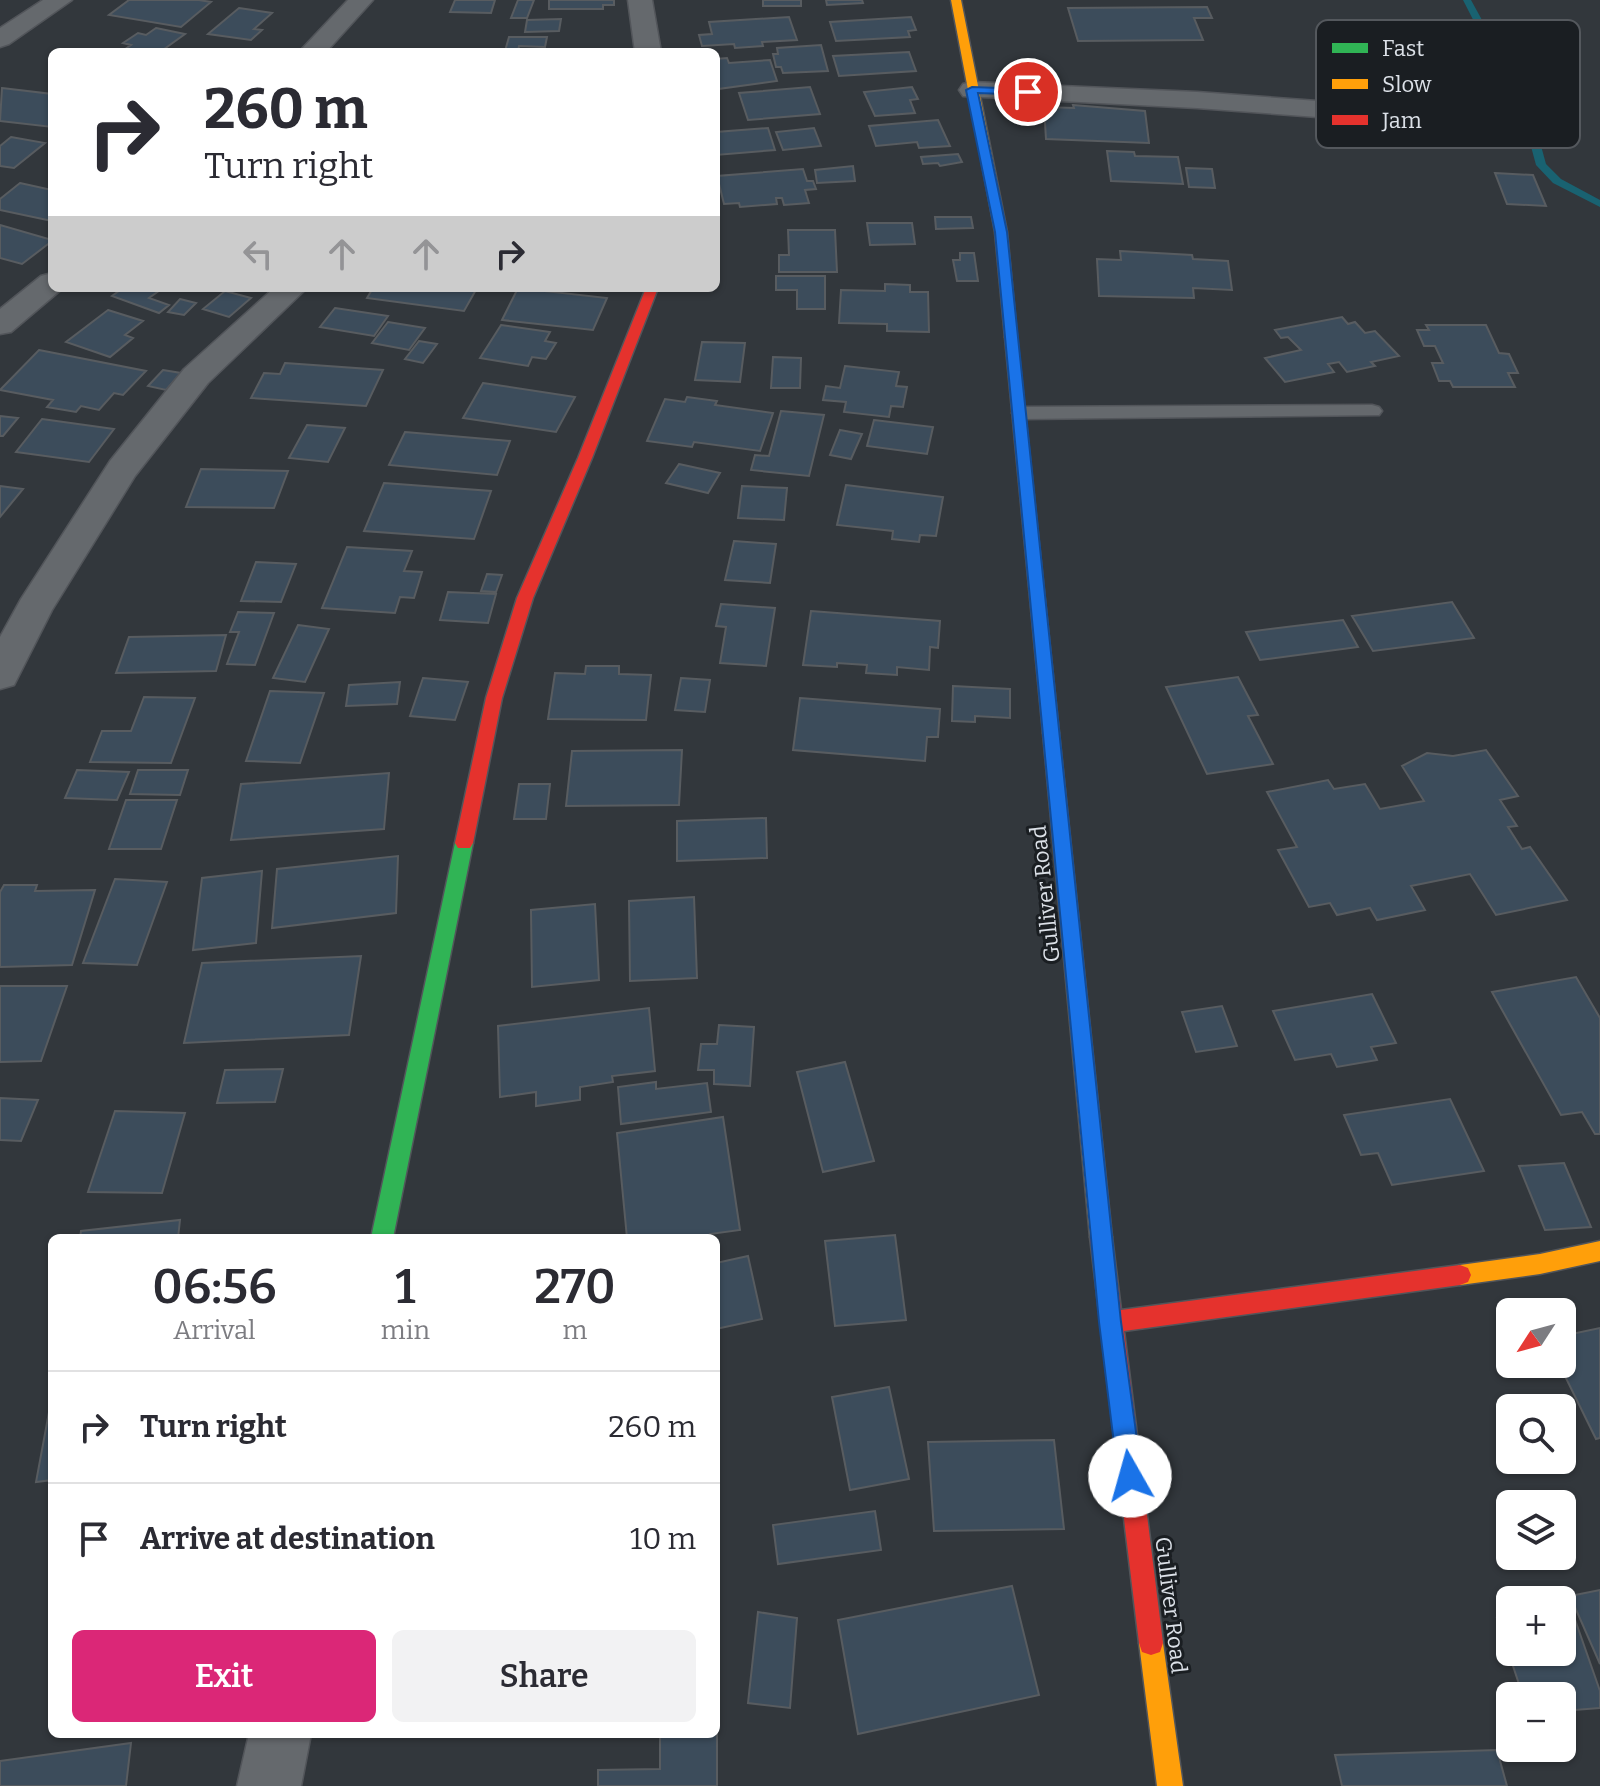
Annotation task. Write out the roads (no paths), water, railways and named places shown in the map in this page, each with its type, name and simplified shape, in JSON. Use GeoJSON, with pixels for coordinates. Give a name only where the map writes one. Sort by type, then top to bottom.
{"type":"FeatureCollection","features":[{"type":"Feature","properties":{"kind":"street"},"geometry":{"type":"LineString","coordinates":[[0,39],[60,0]]}},
{"type":"Feature","properties":{"kind":"street"},"geometry":{"type":"LineString","coordinates":[[316,48],[361,0]]}},
{"type":"Feature","properties":{"kind":"street"},"geometry":{"type":"LineString","coordinates":[[640,0],[647,48]]}},
{"type":"Feature","properties":{"kind":"street","name":"Gulliver Road"},"geometry":{"type":"LineString","coordinates":[[956,0],[1001,232],[1022,413],[1110,1322],[1170,1786]]}},
{"type":"Feature","properties":{"kind":"street"},"geometry":{"type":"LineString","coordinates":[[972,90],[1316,109]]}},
{"type":"Feature","properties":{"kind":"street"},"geometry":{"type":"LineString","coordinates":[[0,325],[48,285]]}},
{"type":"Feature","properties":{"kind":"street"},"geometry":{"type":"LineString","coordinates":[[0,675],[34,608],[122,469],[196,376],[288,292]]}},
{"type":"Feature","properties":{"kind":"street"},"geometry":{"type":"LineString","coordinates":[[383,1234],[494,698],[525,598],[585,458],[650,292]]}},
{"type":"Feature","properties":{"kind":"street"},"geometry":{"type":"LineString","coordinates":[[1110,1322],[1540,1264],[1600,1251]]}},
{"type":"Feature","properties":{"kind":"street"},"geometry":{"type":"LineString","coordinates":[[269,1786],[279,1738]]}},
{"type":"Feature","properties":{"kind":"lane"},"geometry":{"type":"LineString","coordinates":[[1022,413],[1372,411]]}},
{"type":"Feature","properties":{"kind":"waterway"},"geometry":{"type":"LineString","coordinates":[[1467,0],[1478,20]]}},
{"type":"Feature","properties":{"kind":"waterway"},"geometry":{"type":"LineString","coordinates":[[1536,148],[1541,165],[1557,181],[1600,204]]}}]}
